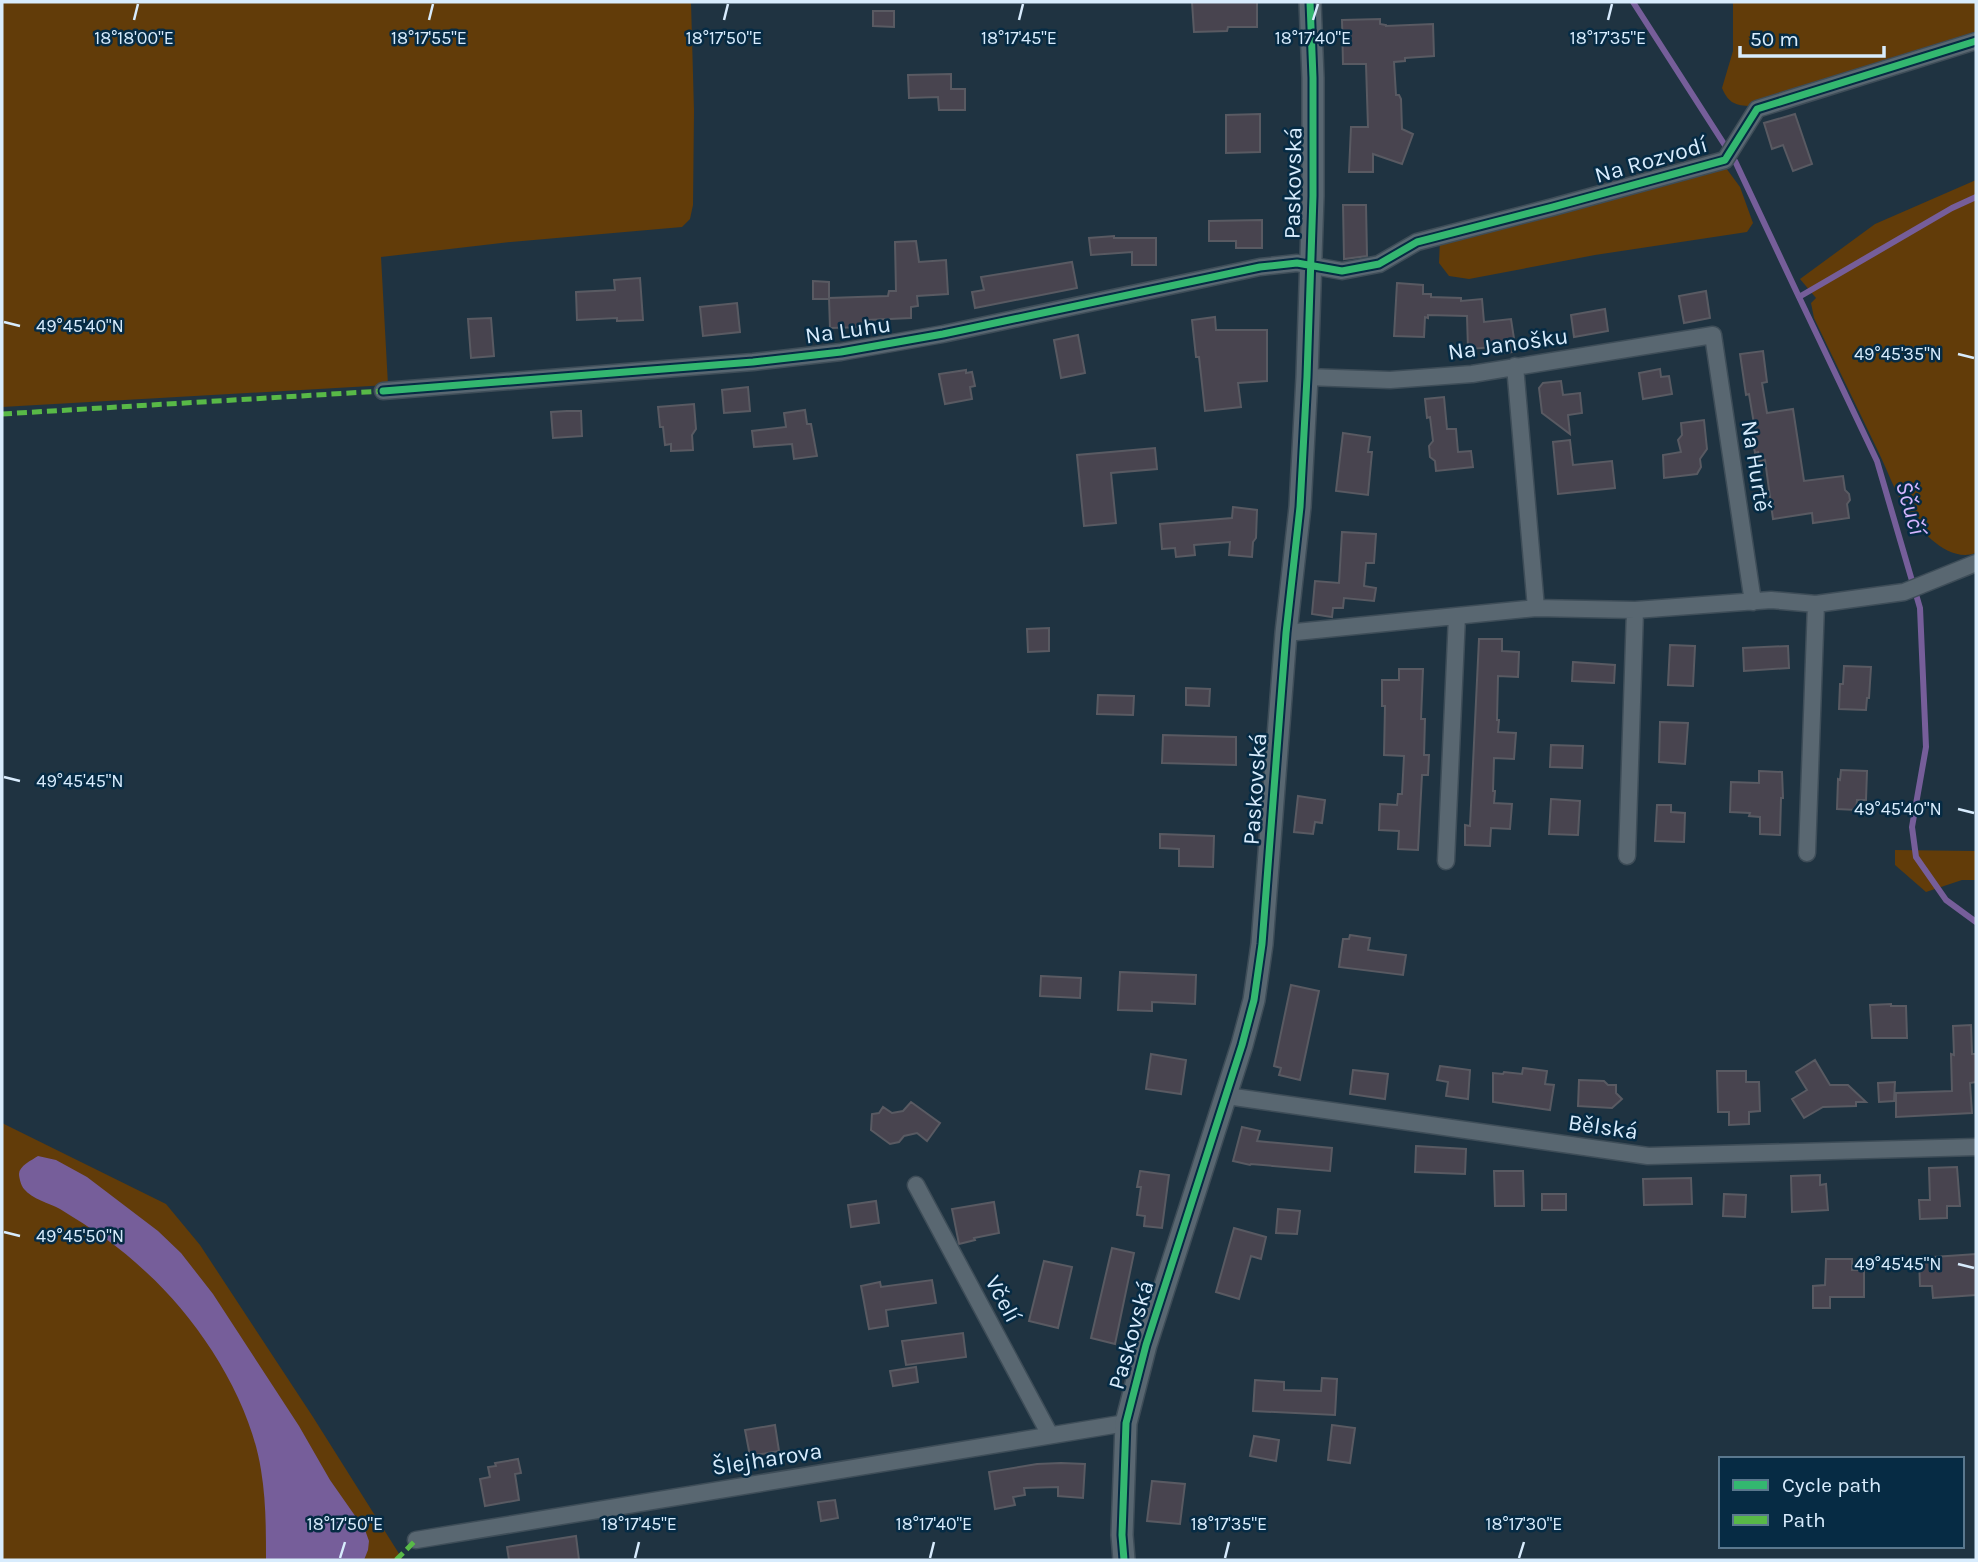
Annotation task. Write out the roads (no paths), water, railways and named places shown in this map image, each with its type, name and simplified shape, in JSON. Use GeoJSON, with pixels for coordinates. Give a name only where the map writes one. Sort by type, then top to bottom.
{"type":"FeatureCollection","features":[{"type":"Feature","properties":{"kind":"street","name":"Paskovská"},"geometry":{"type":"LineString","coordinates":[[1124,1560],[1122,1535],[1126,1423],[1146,1345],[1227,1096],[1254,1000],[1262,944],[1286,633],[1300,507],[1307,377],[1313,78],[1310,2]]}},
{"type":"Feature","properties":{"kind":"street","name":"Na Rozvodí"},"geometry":{"type":"LineString","coordinates":[[1311,266],[1342,271],[1379,264],[1417,242],[1553,208],[1725,160],[1757,109],[1976,41]]}},
{"type":"Feature","properties":{"kind":"street","name":"Na Luhu"},"geometry":{"type":"LineString","coordinates":[[383,391],[753,362],[841,352],[943,334],[1260,267],[1297,262],[1311,266]]}},
{"type":"Feature","properties":{"kind":"street","name":"Na Janošku"},"geometry":{"type":"LineString","coordinates":[[1307,377],[1390,380],[1472,373],[1713,335]]}},
{"type":"Feature","properties":{"kind":"street","name":"Na Hurtě"},"geometry":{"type":"LineString","coordinates":[[1713,335],[1753,602]]}},
{"type":"Feature","properties":{"kind":"street"},"geometry":{"type":"LineString","coordinates":[[1516,366],[1536,608]]}},
{"type":"Feature","properties":{"kind":"street"},"geometry":{"type":"LineString","coordinates":[[1286,633],[1536,608],[1635,610],[1771,600],[1816,604],[1903,592],[1976,563]]}},
{"type":"Feature","properties":{"kind":"street"},"geometry":{"type":"LineString","coordinates":[[1807,853],[1816,604]]}},
{"type":"Feature","properties":{"kind":"street"},"geometry":{"type":"LineString","coordinates":[[1628,856],[1635,610]]}},
{"type":"Feature","properties":{"kind":"street"},"geometry":{"type":"LineString","coordinates":[[1446,861],[1457,616]]}},
{"type":"Feature","properties":{"kind":"street","name":"Bělská"},"geometry":{"type":"LineString","coordinates":[[1227,1096],[1648,1156],[1976,1146]]}},
{"type":"Feature","properties":{"kind":"street","name":"Včelí"},"geometry":{"type":"LineString","coordinates":[[916,1185],[1050,1435]]}},
{"type":"Feature","properties":{"kind":"street","name":"Šlejharova"},"geometry":{"type":"LineString","coordinates":[[416,1540],[1126,1423]]}},
{"type":"Feature","properties":{"kind":"waterway"},"geometry":{"type":"LineString","coordinates":[[1633,2],[1735,161],[1799,297]]}},
{"type":"Feature","properties":{"kind":"waterway","name":"Ščučí"},"geometry":{"type":"LineString","coordinates":[[1976,197],[1952,208],[1799,297],[1877,461],[1920,608],[1926,747],[1912,827],[1916,857],[1946,900],[1976,922]]}}]}
